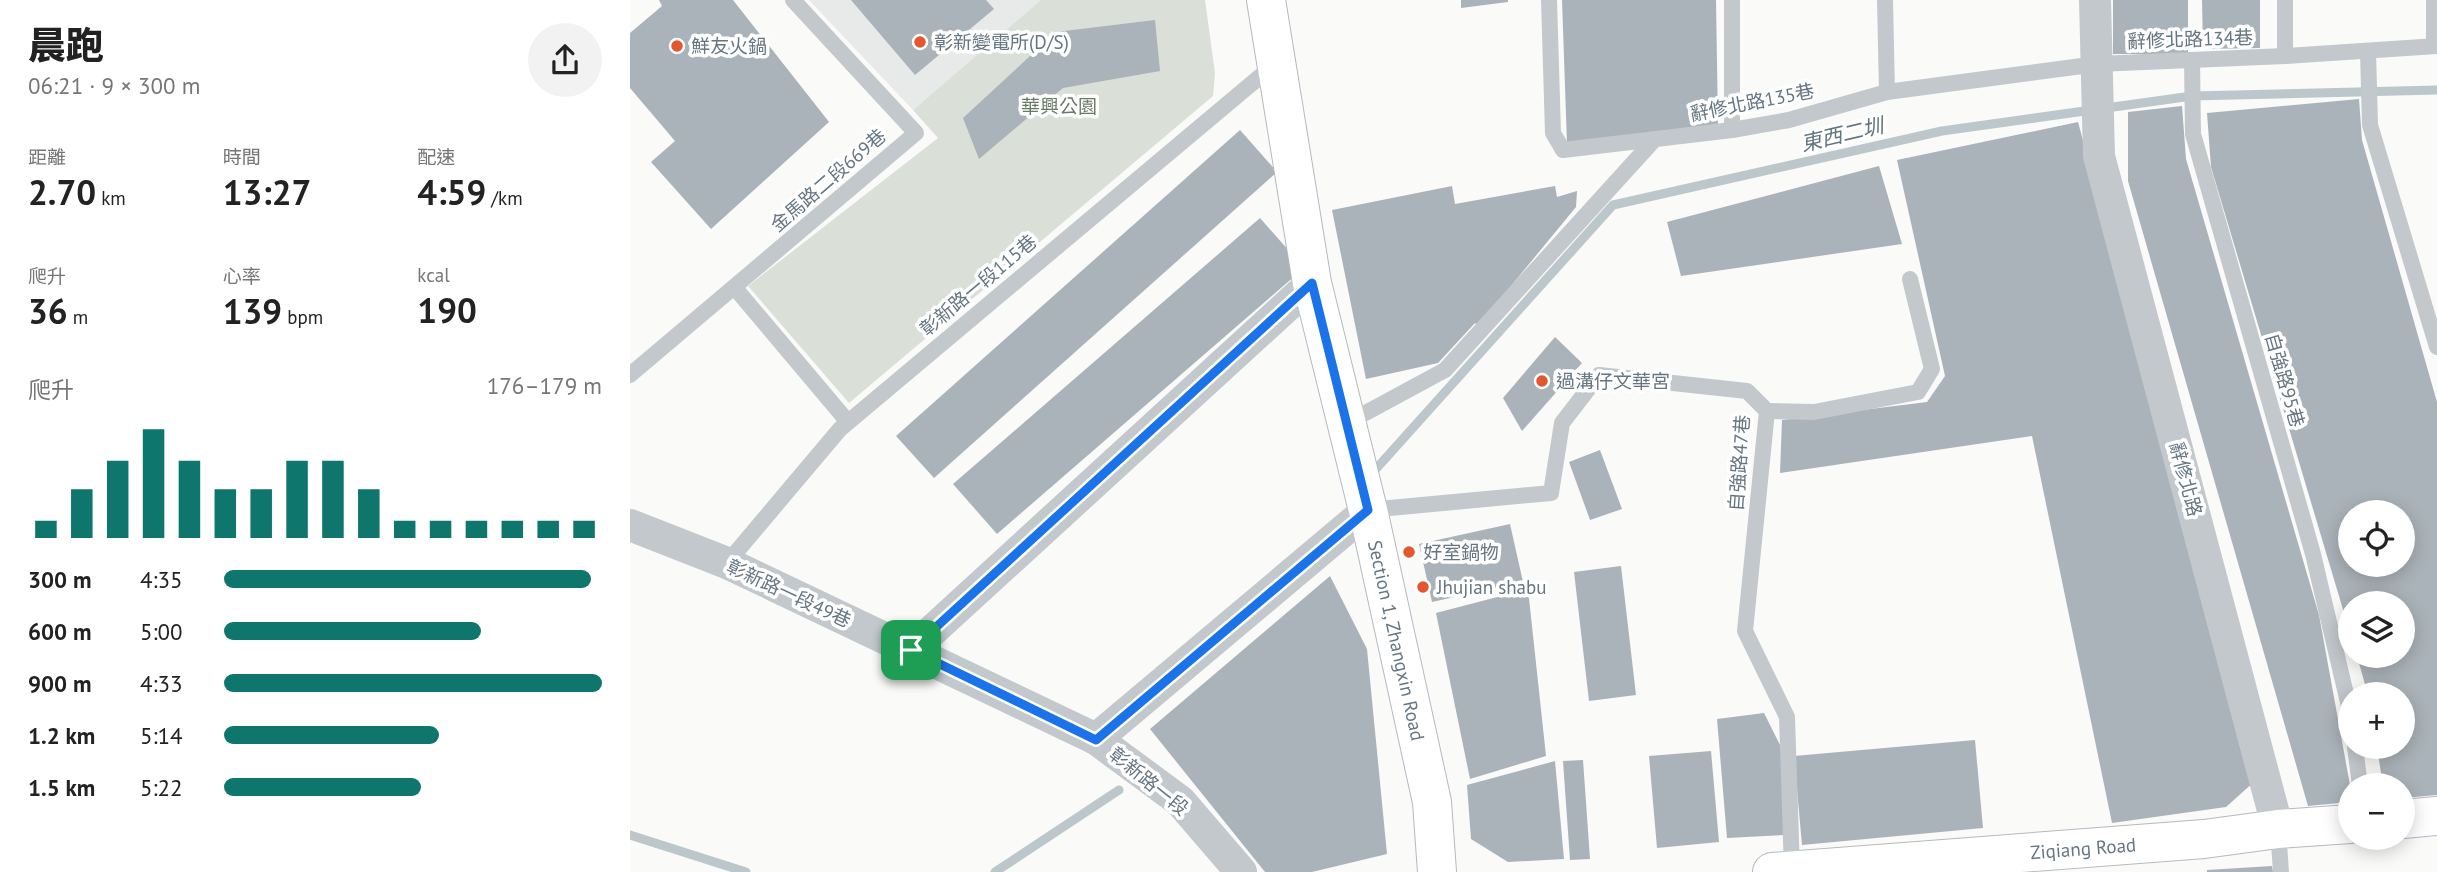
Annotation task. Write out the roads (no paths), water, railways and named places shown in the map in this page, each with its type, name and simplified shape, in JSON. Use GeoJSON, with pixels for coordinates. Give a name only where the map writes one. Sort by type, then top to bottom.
{"type":"FeatureCollection","features":[{"type":"Feature","properties":{"kind":"street","name":"Section 1, Zhangxin Road"},"geometry":{"type":"LineString","coordinates":[[1266,0],[1312,283],[1368,510],[1433,802],[1437,872]]}},
{"type":"Feature","properties":{"kind":"street"},"geometry":{"type":"LineString","coordinates":[[2095,0],[2097,69]]}},
{"type":"Feature","properties":{"kind":"street","name":"辭修北路"},"geometry":{"type":"LineString","coordinates":[[2097,69],[2099,156],[2278,830]]}},
{"type":"Feature","properties":{"kind":"street"},"geometry":{"type":"LineString","coordinates":[[911,650],[1312,283]]}},
{"type":"Feature","properties":{"kind":"street","name":"彰新路一段"},"geometry":{"type":"LineString","coordinates":[[1241,872],[1180,801],[1096,740],[1368,510]]}},
{"type":"Feature","properties":{"kind":"street","name":"彰新路一段49巷"},"geometry":{"type":"LineString","coordinates":[[630,525],[727,563],[1096,740]]}},
{"type":"Feature","properties":{"kind":"street"},"geometry":{"type":"LineString","coordinates":[[2415,818],[2437,817]]}},
{"type":"Feature","properties":{"kind":"street","name":"Ziqiang Road"},"geometry":{"type":"LineString","coordinates":[[1785,872],[2204,839],[2338,825]]}},
{"type":"Feature","properties":{"kind":"lane","name":"金馬路二段669巷"},"geometry":{"type":"LineString","coordinates":[[630,375],[916,133],[793,0]]}},
{"type":"Feature","properties":{"kind":"lane","name":"辭修北路135巷"},"geometry":{"type":"LineString","coordinates":[[1549,0],[1553,133],[1563,150],[1732,130],[1789,120],[1887,92],[2097,69]]}},
{"type":"Feature","properties":{"kind":"lane"},"geometry":{"type":"LineString","coordinates":[[1732,0],[1732,130]]}},
{"type":"Feature","properties":{"kind":"lane"},"geometry":{"type":"LineString","coordinates":[[1885,0],[1887,92]]}},
{"type":"Feature","properties":{"kind":"lane"},"geometry":{"type":"LineString","coordinates":[[2285,0],[2285,56]]}},
{"type":"Feature","properties":{"kind":"lane","name":"辭修北路134巷"},"geometry":{"type":"LineString","coordinates":[[2097,69],[2192,68],[2285,56],[2368,55],[2436,46],[2434,0]]}},
{"type":"Feature","properties":{"kind":"lane"},"geometry":{"type":"LineString","coordinates":[[2368,55],[2370,125],[2437,347]]}},
{"type":"Feature","properties":{"kind":"lane","name":"彰新路一段115巷"},"geometry":{"type":"LineString","coordinates":[[727,563],[848,422],[1277,62]]}},
{"type":"Feature","properties":{"kind":"lane","name":"自強路95巷"},"geometry":{"type":"LineString","coordinates":[[2192,68],[2193,134],[2313,554],[2343,682]]}},
{"type":"Feature","properties":{"kind":"lane"},"geometry":{"type":"LineString","coordinates":[[1347,423],[1445,370],[1654,140]]}},
{"type":"Feature","properties":{"kind":"lane"},"geometry":{"type":"LineString","coordinates":[[1767,411],[1814,412],[1918,392],[1932,369],[1910,279]]}},
{"type":"Feature","properties":{"kind":"lane"},"geometry":{"type":"LineString","coordinates":[[735,288],[848,422]]}},
{"type":"Feature","properties":{"kind":"lane","name":"自強路47巷"},"geometry":{"type":"LineString","coordinates":[[1368,510],[1551,493],[1562,423],[1599,375],[1747,391],[1767,411],[1745,631],[1787,717],[1785,872]]}},
{"type":"Feature","properties":{"kind":"lane"},"geometry":{"type":"LineString","coordinates":[[2278,830],[2280,872]]}},
{"type":"Feature","properties":{"kind":"waterway","name":"東西二圳"},"geometry":{"type":"LineString","coordinates":[[1375,470],[1613,205],[1942,131],[2192,96],[2437,90]]}},
{"type":"Feature","properties":{"kind":"waterway"},"geometry":{"type":"LineString","coordinates":[[995,872],[1119,790]]}},
{"type":"Feature","properties":{"kind":"waterway"},"geometry":{"type":"LineString","coordinates":[[630,835],[746,872]]}},
{"type":"Feature","properties":{"kind":"place","name":"彰新變電所(D/S)"},"geometry":{"type":"Point","coordinates":[920,42]}},
{"type":"Feature","properties":{"kind":"place","name":"鮮友火鍋"},"geometry":{"type":"Point","coordinates":[677,46]}},
{"type":"Feature","properties":{"kind":"place","name":"過溝仔文華宮"},"geometry":{"type":"Point","coordinates":[1542,381]}},
{"type":"Feature","properties":{"kind":"place","name":"好室鍋物"},"geometry":{"type":"Point","coordinates":[1409,552]}},
{"type":"Feature","properties":{"kind":"place","name":"Jhujian shabu"},"geometry":{"type":"Point","coordinates":[1423,587]}},
{"type":"Feature","properties":{"kind":"park label","name":"華興公園"},"geometry":{"type":"Point","coordinates":[1059,106]}}]}
